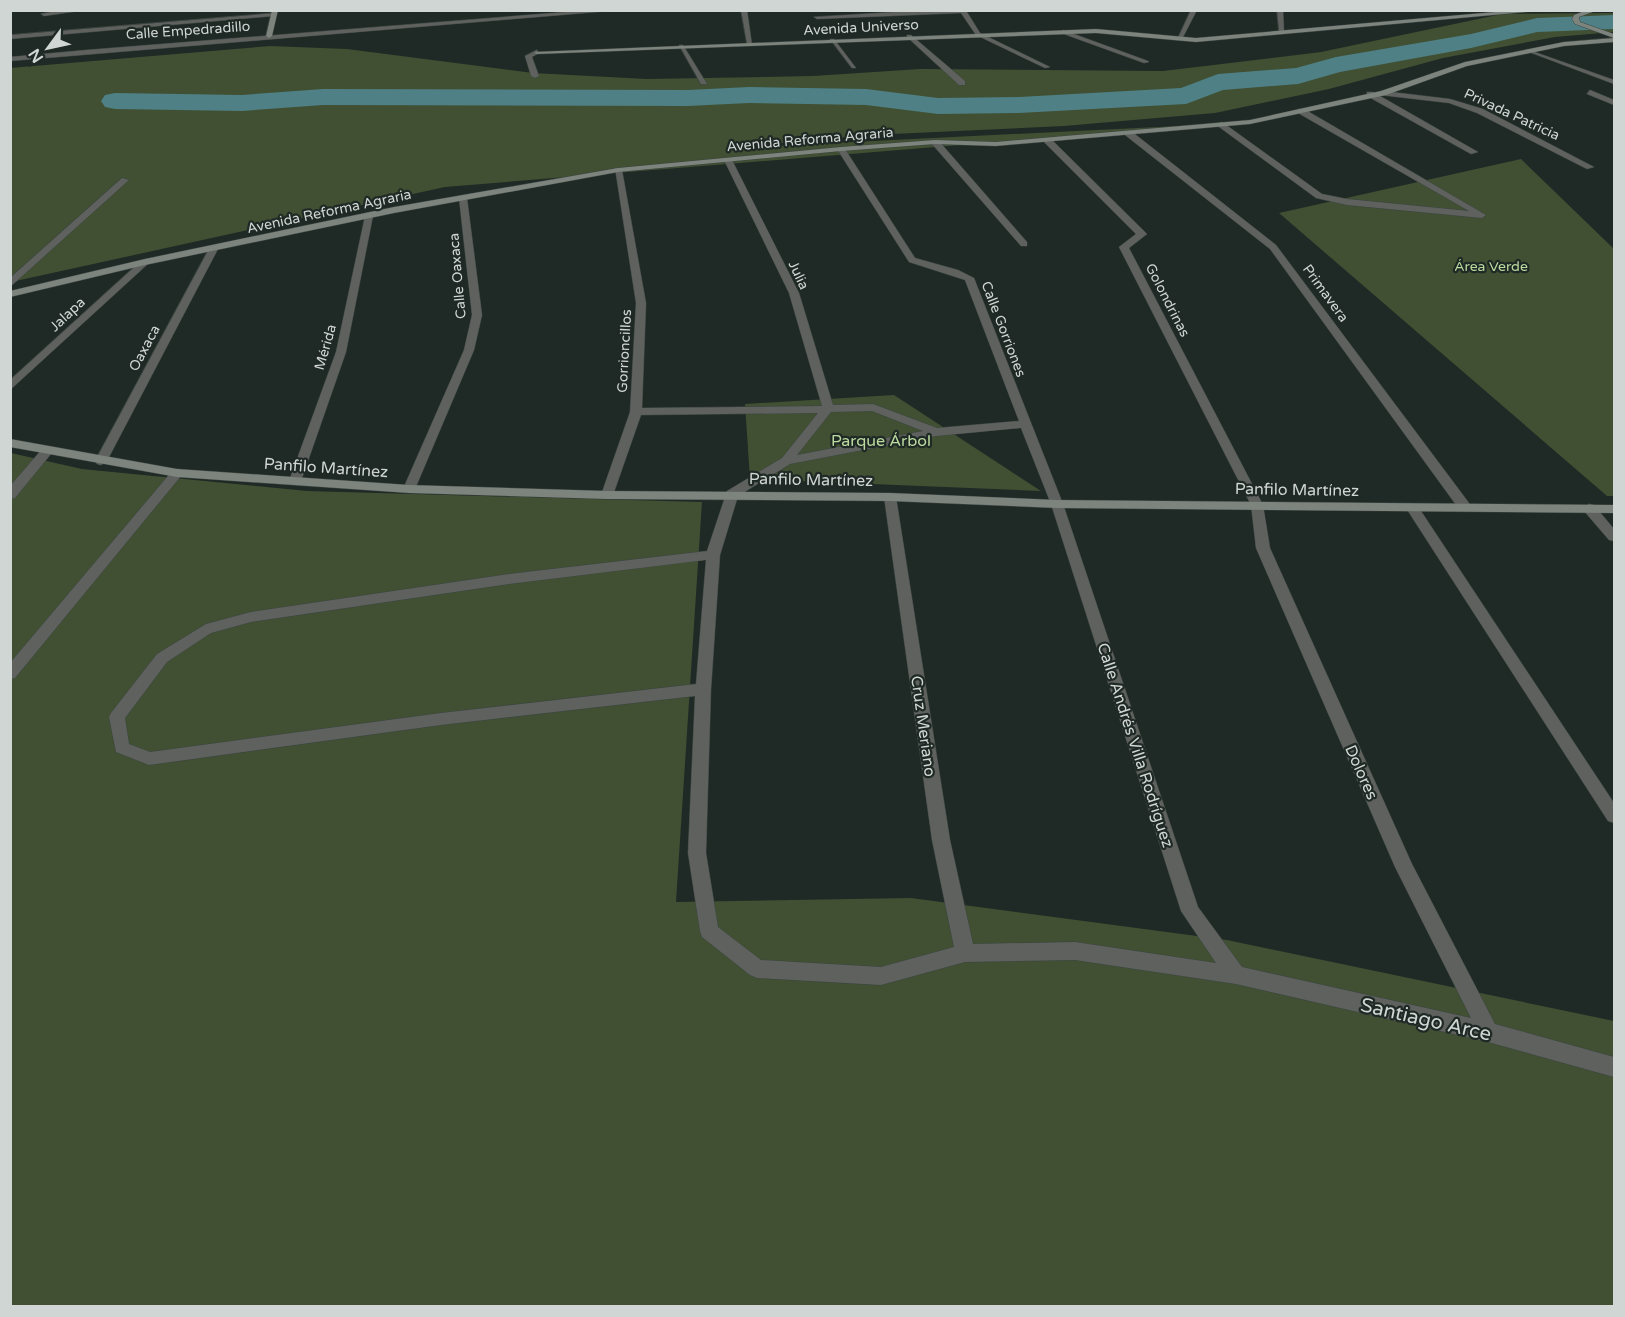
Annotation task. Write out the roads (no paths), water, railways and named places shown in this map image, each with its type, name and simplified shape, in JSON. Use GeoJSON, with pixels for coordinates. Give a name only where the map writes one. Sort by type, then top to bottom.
{"type":"FeatureCollection","features":[{"type":"Feature","properties":{"kind":"street"},"geometry":{"type":"LineString","coordinates":[[43,15],[83,10]]}},
{"type":"Feature","properties":{"kind":"street","name":"Calle Empedradillo"},"geometry":{"type":"LineString","coordinates":[[10,59],[269,36],[489,22],[618,10]]}},
{"type":"Feature","properties":{"kind":"street"},"geometry":{"type":"LineString","coordinates":[[744,10],[750,44]]}},
{"type":"Feature","properties":{"kind":"street"},"geometry":{"type":"LineString","coordinates":[[818,17],[982,10]]}},
{"type":"Feature","properties":{"kind":"street"},"geometry":{"type":"LineString","coordinates":[[1179,39],[1194,10]]}},
{"type":"Feature","properties":{"kind":"street"},"geometry":{"type":"LineString","coordinates":[[1281,10],[1282,31]]}},
{"type":"Feature","properties":{"kind":"street","name":"Avenida Universo"},"geometry":{"type":"LineString","coordinates":[[535,76],[528,56],[537,52],[909,36],[1096,31],[1196,40],[1545,10]]}},
{"type":"Feature","properties":{"kind":"street"},"geometry":{"type":"LineString","coordinates":[[1595,10],[1576,16],[1577,23],[1614,38]]}},
{"type":"Feature","properties":{"kind":"street"},"geometry":{"type":"LineString","coordinates":[[962,11],[978,34],[1047,67]]}},
{"type":"Feature","properties":{"kind":"street"},"geometry":{"type":"LineString","coordinates":[[10,37],[275,12],[269,36]]}},
{"type":"Feature","properties":{"kind":"street"},"geometry":{"type":"LineString","coordinates":[[1063,32],[1146,62]]}},
{"type":"Feature","properties":{"kind":"street"},"geometry":{"type":"LineString","coordinates":[[909,36],[962,83]]}},
{"type":"Feature","properties":{"kind":"street","name":"Avenida Reforma Agraria"},"geometry":{"type":"LineString","coordinates":[[10,294],[145,262],[369,216],[618,170],[841,148],[935,142],[996,144],[1250,122],[1383,93],[1465,64],[1614,38]]}},
{"type":"Feature","properties":{"kind":"street"},"geometry":{"type":"LineString","coordinates":[[832,40],[854,67]]}},
{"type":"Feature","properties":{"kind":"street"},"geometry":{"type":"LineString","coordinates":[[681,46],[704,82]]}},
{"type":"Feature","properties":{"kind":"street"},"geometry":{"type":"LineString","coordinates":[[1531,51],[1614,82]]}},
{"type":"Feature","properties":{"kind":"street"},"geometry":{"type":"LineString","coordinates":[[1590,92],[1614,103]]}},
{"type":"Feature","properties":{"kind":"street","name":"Privada Patricia"},"geometry":{"type":"LineString","coordinates":[[1383,93],[1450,101],[1480,111],[1590,167]]}},
{"type":"Feature","properties":{"kind":"street"},"geometry":{"type":"LineString","coordinates":[[1370,94],[1474,152]]}},
{"type":"Feature","properties":{"kind":"street"},"geometry":{"type":"LineString","coordinates":[[1220,124],[1318,196],[1347,202],[1482,215],[1301,111]]}},
{"type":"Feature","properties":{"kind":"street","name":"Primavera"},"geometry":{"type":"LineString","coordinates":[[1128,132],[1273,247],[1464,506]]}},
{"type":"Feature","properties":{"kind":"street","name":"Golondrinas"},"geometry":{"type":"LineString","coordinates":[[1047,140],[1142,234],[1124,247],[1257,505]]}},
{"type":"Feature","properties":{"kind":"street"},"geometry":{"type":"LineString","coordinates":[[935,142],[1024,244]]}},
{"type":"Feature","properties":{"kind":"street","name":"Calle Gorriones"},"geometry":{"type":"LineString","coordinates":[[841,148],[912,260],[925,267],[954,269],[969,278],[1057,504]]}},
{"type":"Feature","properties":{"kind":"street","name":"Julia"},"geometry":{"type":"LineString","coordinates":[[728,160],[794,293],[828,408]]}},
{"type":"Feature","properties":{"kind":"street","name":"Gorrioncillos"},"geometry":{"type":"LineString","coordinates":[[607,495],[636,411],[641,303],[618,170]]}},
{"type":"Feature","properties":{"kind":"street"},"geometry":{"type":"LineString","coordinates":[[10,284],[125,180]]}},
{"type":"Feature","properties":{"kind":"street","name":"Calle Oaxaca"},"geometry":{"type":"LineString","coordinates":[[409,489],[469,350],[477,315],[464,198]]}},
{"type":"Feature","properties":{"kind":"street","name":"Mérida"},"geometry":{"type":"LineString","coordinates":[[295,482],[341,352],[369,216]]}},
{"type":"Feature","properties":{"kind":"street","name":"Oaxaca"},"geometry":{"type":"LineString","coordinates":[[101,461],[213,249]]}},
{"type":"Feature","properties":{"kind":"street","name":"Jalapa"},"geometry":{"type":"LineString","coordinates":[[10,387],[145,262]]}},
{"type":"Feature","properties":{"kind":"street"},"geometry":{"type":"LineString","coordinates":[[636,411],[873,406],[936,432]]}},
{"type":"Feature","properties":{"kind":"street"},"geometry":{"type":"LineString","coordinates":[[732,494],[786,461],[828,408]]}},
{"type":"Feature","properties":{"kind":"street"},"geometry":{"type":"LineString","coordinates":[[786,461],[936,432],[1025,424]]}},
{"type":"Feature","properties":{"kind":"street","name":"Panfilo Martínez"},"geometry":{"type":"LineString","coordinates":[[12,445],[177,473],[409,489],[607,495],[732,494],[890,497],[1057,504],[1614,509]]}},
{"type":"Feature","properties":{"kind":"street"},"geometry":{"type":"LineString","coordinates":[[10,495],[47,451]]}},
{"type":"Feature","properties":{"kind":"street"},"geometry":{"type":"LineString","coordinates":[[10,674],[177,473]]}},
{"type":"Feature","properties":{"kind":"street","name":"Santiago Arce"},"geometry":{"type":"LineString","coordinates":[[732,494],[713,555],[703,689],[697,853],[709,931],[757,969],[881,976],[965,953],[1075,951],[1236,975],[1488,1032],[1614,1067]]}},
{"type":"Feature","properties":{"kind":"street","name":"Cruz Meriano"},"geometry":{"type":"LineString","coordinates":[[890,497],[941,840],[965,953]]}},
{"type":"Feature","properties":{"kind":"street","name":"Calle Andrés Villa Rodríguez"},"geometry":{"type":"LineString","coordinates":[[1057,504],[1190,911],[1236,975]]}},
{"type":"Feature","properties":{"kind":"street","name":"Dolores"},"geometry":{"type":"LineString","coordinates":[[1257,505],[1263,548],[1272,569],[1404,867],[1488,1032]]}},
{"type":"Feature","properties":{"kind":"street"},"geometry":{"type":"LineString","coordinates":[[1412,508],[1614,816]]}},
{"type":"Feature","properties":{"kind":"street"},"geometry":{"type":"LineString","coordinates":[[1589,508],[1614,537]]}},
{"type":"Feature","properties":{"kind":"street"},"geometry":{"type":"LineString","coordinates":[[703,689],[441,719],[149,759],[122,748],[117,717],[162,658],[206,629],[240,620],[509,579],[713,555]]}},
{"type":"Feature","properties":{"kind":"waterway"},"geometry":{"type":"LineString","coordinates":[[115,101],[242,103],[323,97],[688,98],[749,95],[866,97],[938,106],[1019,105],[1186,96],[1218,82],[1298,76],[1336,65],[1471,41],[1537,25],[1614,22]]}},
{"type":"Feature","properties":{"kind":"park label","name":"Área Verde"},"geometry":{"type":"Point","coordinates":[1491,266]}},
{"type":"Feature","properties":{"kind":"park label","name":"Parque Árbol"},"geometry":{"type":"Point","coordinates":[881,440]}}]}
